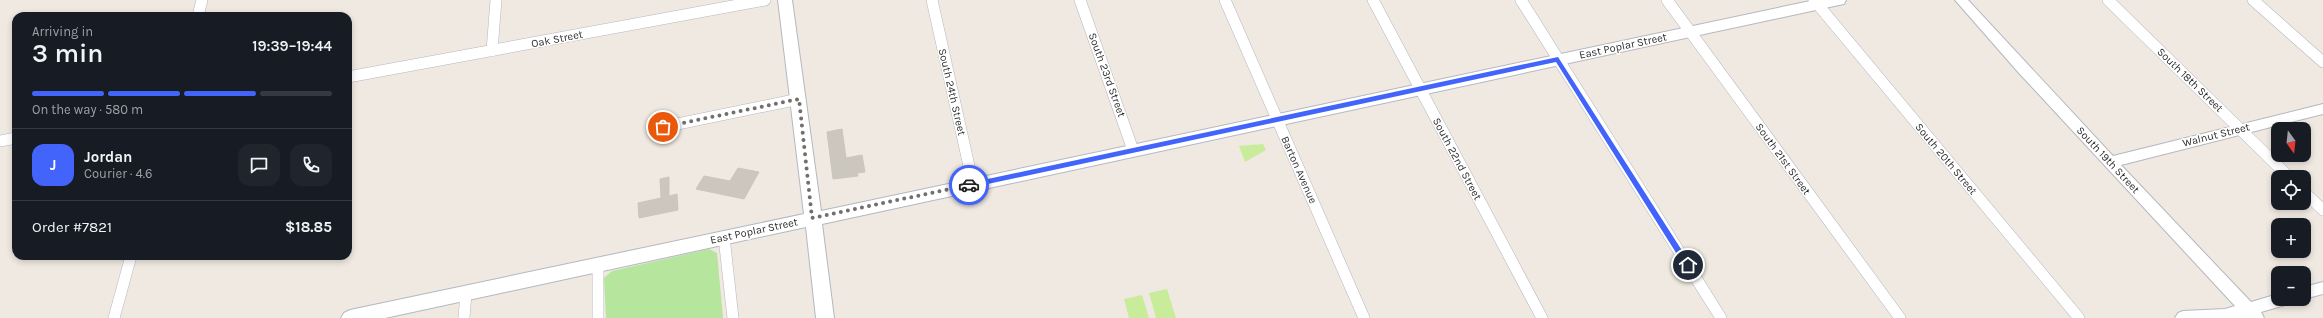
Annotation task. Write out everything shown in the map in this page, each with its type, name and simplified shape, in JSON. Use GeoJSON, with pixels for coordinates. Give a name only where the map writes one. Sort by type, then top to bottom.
{"type":"FeatureCollection","features":[{"type":"Feature","properties":{"kind":"main road"},"geometry":{"type":"LineString","coordinates":[[784,0],[799,99],[825,318]]}},
{"type":"Feature","properties":{"kind":"main road","name":"East Poplar Street"},"geometry":{"type":"LineString","coordinates":[[350,318],[1419,88],[1690,32],[1816,2],[1839,0]]}},
{"type":"Feature","properties":{"kind":"street"},"geometry":{"type":"LineString","coordinates":[[199,12],[202,0]]}},
{"type":"Feature","properties":{"kind":"street"},"geometry":{"type":"LineString","coordinates":[[492,51],[496,0]]}},
{"type":"Feature","properties":{"kind":"street","name":"Oak Street"},"geometry":{"type":"LineString","coordinates":[[352,76],[765,0]]}},
{"type":"Feature","properties":{"kind":"street","name":"South 24th Street"},"geometry":{"type":"LineString","coordinates":[[932,0],[973,184]]}},
{"type":"Feature","properties":{"kind":"street","name":"South 23rd Street"},"geometry":{"type":"LineString","coordinates":[[1080,0],[1133,150]]}},
{"type":"Feature","properties":{"kind":"street","name":"Barton Avenue"},"geometry":{"type":"LineString","coordinates":[[1225,0],[1364,318]]}},
{"type":"Feature","properties":{"kind":"street","name":"South 22nd Street"},"geometry":{"type":"LineString","coordinates":[[1372,0],[1542,318]]}},
{"type":"Feature","properties":{"kind":"street"},"geometry":{"type":"LineString","coordinates":[[1521,0],[1721,318]]}},
{"type":"Feature","properties":{"kind":"street","name":"South 21st Street"},"geometry":{"type":"LineString","coordinates":[[1667,0],[1900,318]]}},
{"type":"Feature","properties":{"kind":"street","name":"South 19th Street"},"geometry":{"type":"LineString","coordinates":[[1961,0],[2252,314]]}},
{"type":"Feature","properties":{"kind":"street","name":"South 18th Street"},"geometry":{"type":"LineString","coordinates":[[2108,0],[2282,170]]}},
{"type":"Feature","properties":{"kind":"street"},"geometry":{"type":"LineString","coordinates":[[2253,0],[2323,62]]}},
{"type":"Feature","properties":{"kind":"street","name":"South 20th Street"},"geometry":{"type":"LineString","coordinates":[[1816,2],[2079,318]]}},
{"type":"Feature","properties":{"kind":"street"},"geometry":{"type":"LineString","coordinates":[[663,127],[799,99]]}},
{"type":"Feature","properties":{"kind":"street","name":"Walnut Street"},"geometry":{"type":"LineString","coordinates":[[2110,162],[2323,109]]}},
{"type":"Feature","properties":{"kind":"street"},"geometry":{"type":"LineString","coordinates":[[0,141],[12,139]]}},
{"type":"Feature","properties":{"kind":"street"},"geometry":{"type":"LineString","coordinates":[[2311,199],[2323,210]]}},
{"type":"Feature","properties":{"kind":"street"},"geometry":{"type":"LineString","coordinates":[[724,237],[733,318]]}},
{"type":"Feature","properties":{"kind":"street"},"geometry":{"type":"LineString","coordinates":[[114,318],[130,260]]}},
{"type":"Feature","properties":{"kind":"street"},"geometry":{"type":"LineString","coordinates":[[598,265],[598,318]]}},
{"type":"Feature","properties":{"kind":"street"},"geometry":{"type":"LineString","coordinates":[[2311,292],[2323,288]]}},
{"type":"Feature","properties":{"kind":"street"},"geometry":{"type":"LineString","coordinates":[[464,318],[466,293]]}},
{"type":"Feature","properties":{"kind":"street"},"geometry":{"type":"LineString","coordinates":[[2183,318],[2223,317],[2252,314],[2271,305]]}},
{"type":"Feature","properties":{"kind":"green space"},"geometry":{"type":"Polygon","coordinates":[[[1263,144],[1266,150],[1245,162],[1239,146],[1263,144]]]}},
{"type":"Feature","properties":{"kind":"green space"},"geometry":{"type":"Polygon","coordinates":[[[709,249],[717,253],[723,318],[606,318],[604,278],[612,271],[709,249]]]}},
{"type":"Feature","properties":{"kind":"green space"},"geometry":{"type":"Polygon","coordinates":[[[1167,289],[1176,318],[1156,318],[1149,293],[1167,289]]]}},
{"type":"Feature","properties":{"kind":"green space"},"geometry":{"type":"Polygon","coordinates":[[[1142,295],[1149,318],[1129,318],[1124,299],[1142,295]]]}},
{"type":"Feature","properties":{"kind":"building"},"geometry":{"type":"Polygon","coordinates":[[[842,129],[846,158],[862,155],[865,172],[857,173],[858,176],[833,179],[827,132],[842,129]]]}},
{"type":"Feature","properties":{"kind":"building"},"geometry":{"type":"Polygon","coordinates":[[[738,168],[759,172],[744,199],[696,189],[704,176],[730,181],[738,168]]]}},
{"type":"Feature","properties":{"kind":"building"},"geometry":{"type":"Polygon","coordinates":[[[669,177],[669,196],[677,194],[678,210],[639,218],[638,203],[661,198],[660,179],[669,177]]]}},
{"type":"Feature","properties":{"kind":"way so far"},"geometry":{"type":"LineString","coordinates":[[663,127],[799,99],[812,218],[969,185]]}},
{"type":"Feature","properties":{"kind":"route"},"geometry":{"type":"LineString","coordinates":[[969,185],[1558,59],[1688,265]]}}]}
